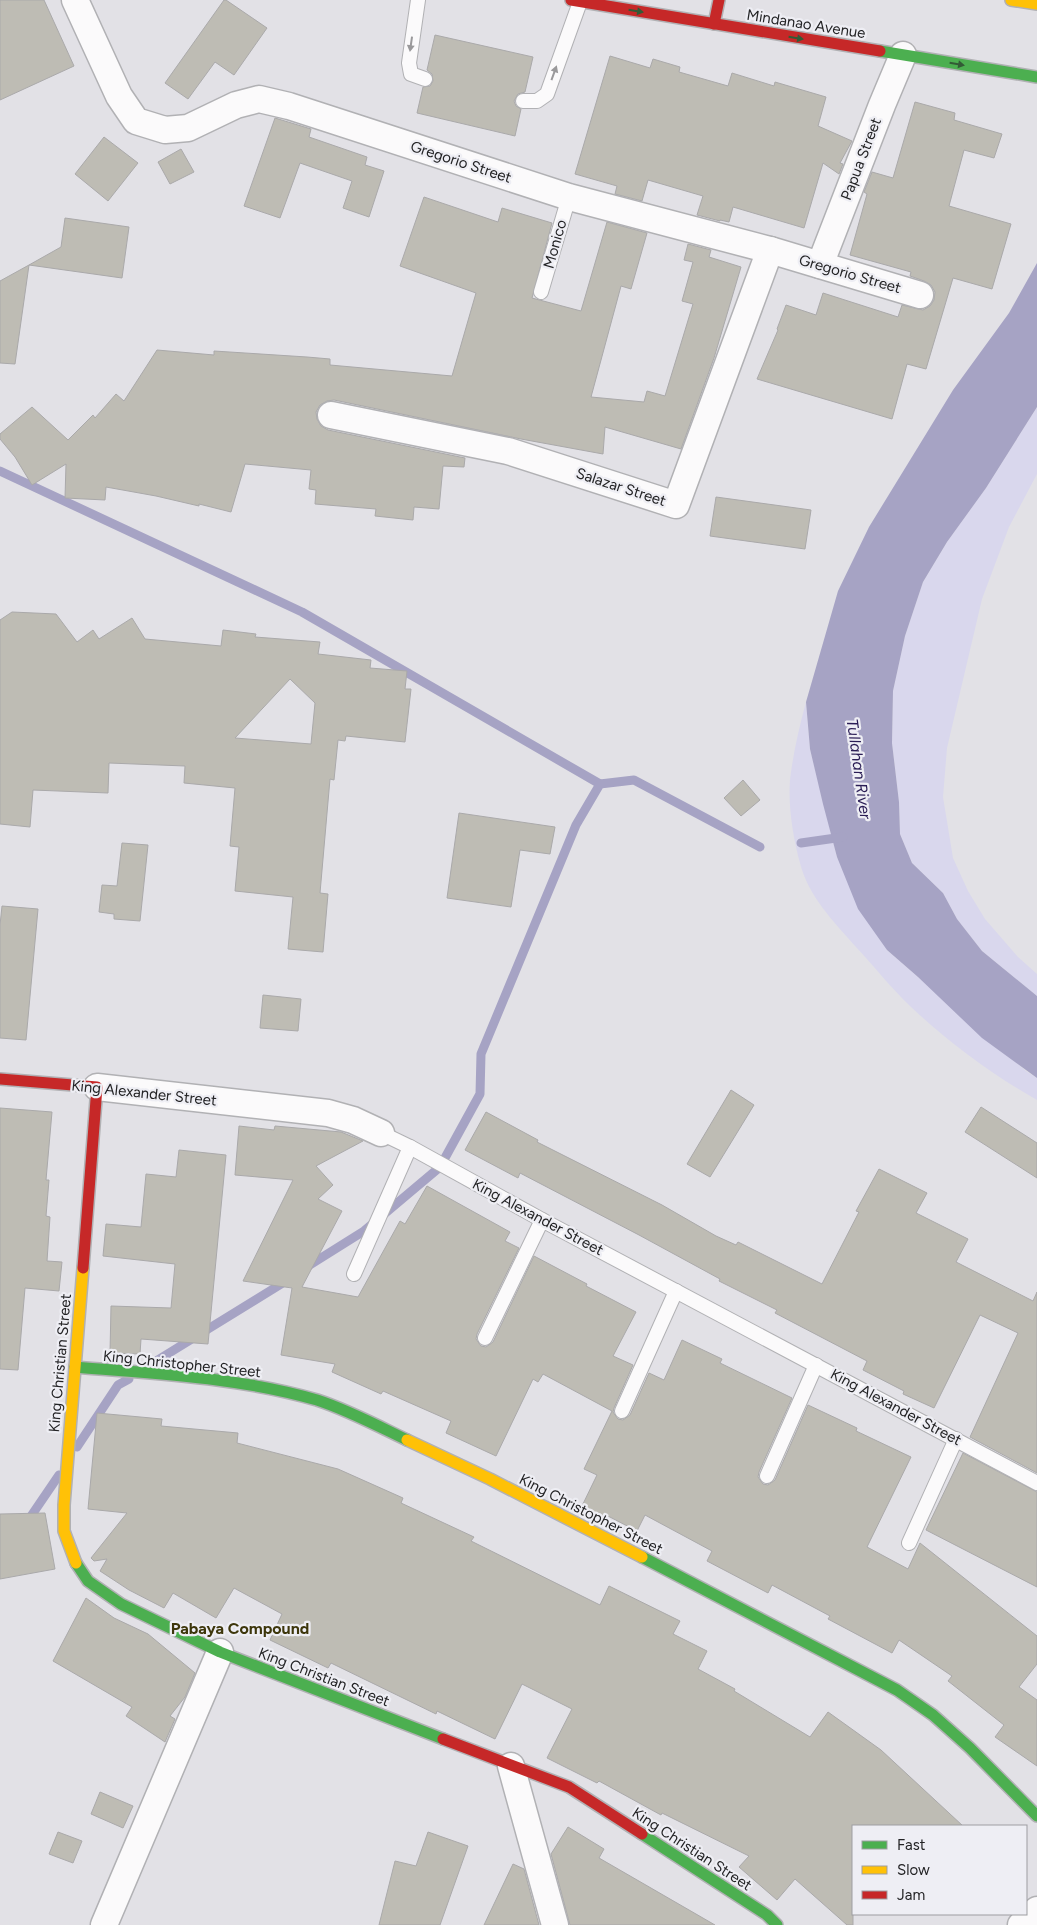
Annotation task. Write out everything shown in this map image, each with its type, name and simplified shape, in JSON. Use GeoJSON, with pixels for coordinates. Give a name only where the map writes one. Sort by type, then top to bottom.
{"type":"FeatureCollection","features":[{"type":"Feature","properties":{"kind":"main road"},"geometry":{"type":"LineString","coordinates":[[714,24],[719,0]]}},
{"type":"Feature","properties":{"kind":"main road"},"geometry":{"type":"LineString","coordinates":[[1011,0],[1037,4]]}},
{"type":"Feature","properties":{"kind":"main road","name":"Mindanao Avenue"},"geometry":{"type":"LineString","coordinates":[[575,1],[1033,76]]}},
{"type":"Feature","properties":{"kind":"main road","name":"King Alexander Street"},"geometry":{"type":"LineString","coordinates":[[0,1079],[97,1087]]}},
{"type":"Feature","properties":{"kind":"main road","name":"King Christian Street"},"geometry":{"type":"LineString","coordinates":[[97,1087],[64,1505],[64,1531],[73,1558],[88,1581],[121,1604],[220,1652],[511,1766],[570,1787],[767,1916],[777,1925]]}},
{"type":"Feature","properties":{"kind":"main road","name":"King Christopher Street"},"geometry":{"type":"LineString","coordinates":[[75,1367],[248,1384],[319,1401],[356,1416],[507,1488],[897,1690],[933,1715],[970,1748],[1037,1816]]}},
{"type":"Feature","properties":{"kind":"street","name":"Gregorio Street"},"geometry":{"type":"LineString","coordinates":[[74,0],[119,96],[136,121],[165,130],[188,128],[236,105],[259,99],[289,106],[568,197],[770,250],[920,295]]}},
{"type":"Feature","properties":{"kind":"street","name":"Papua Street"},"geometry":{"type":"LineString","coordinates":[[820,265],[903,55]]}},
{"type":"Feature","properties":{"kind":"street","name":"Salazar Street"},"geometry":{"type":"LineString","coordinates":[[331,415],[508,450],[676,505],[770,250]]}},
{"type":"Feature","properties":{"kind":"street","name":"King Alexander Street"},"geometry":{"type":"LineString","coordinates":[[97,1087],[328,1113],[353,1120],[381,1133]]}},
{"type":"Feature","properties":{"kind":"street"},"geometry":{"type":"LineString","coordinates":[[104,1925],[220,1652]]}},
{"type":"Feature","properties":{"kind":"street"},"geometry":{"type":"LineString","coordinates":[[511,1766],[549,1919]]}},
{"type":"Feature","properties":{"kind":"street"},"geometry":{"type":"LineString","coordinates":[[1021,1925],[1037,1910]]}},
{"type":"Feature","properties":{"kind":"lane"},"geometry":{"type":"LineString","coordinates":[[418,0],[409,63],[411,74],[425,79]]}},
{"type":"Feature","properties":{"kind":"lane"},"geometry":{"type":"LineString","coordinates":[[523,101],[537,101],[547,94],[575,1]]}},
{"type":"Feature","properties":{"kind":"lane","name":"Monico"},"geometry":{"type":"LineString","coordinates":[[542,292],[568,197]]}},
{"type":"Feature","properties":{"kind":"lane","name":"King Alexander Street"},"geometry":{"type":"LineString","coordinates":[[381,1133],[1037,1483]]}},
{"type":"Feature","properties":{"kind":"lane"},"geometry":{"type":"LineString","coordinates":[[354,1274],[410,1147]]}},
{"type":"Feature","properties":{"kind":"lane"},"geometry":{"type":"LineString","coordinates":[[486,1338],[542,1220]]}},
{"type":"Feature","properties":{"kind":"lane"},"geometry":{"type":"LineString","coordinates":[[622,1411],[676,1291]]}},
{"type":"Feature","properties":{"kind":"lane"},"geometry":{"type":"LineString","coordinates":[[767,1476],[816,1365]]}},
{"type":"Feature","properties":{"kind":"lane"},"geometry":{"type":"LineString","coordinates":[[909,1544],[956,1439]]}},
{"type":"Feature","properties":{"kind":"shaded area"},"geometry":{"type":"Polygon","coordinates":[[[1037,407],[1037,474],[1009,527],[982,599],[947,748],[943,797],[953,858],[968,891],[985,919],[1018,957],[1037,974],[1037,996],[982,951],[957,919],[943,893],[912,863],[900,834],[899,802],[892,743],[893,691],[905,636],[923,582],[947,542],[986,488],[1037,407]]]}},
{"type":"Feature","properties":{"kind":"shaded area"},"geometry":{"type":"Polygon","coordinates":[[[806,702],[810,749],[837,857],[887,950],[1026,1071],[1037,1078],[1037,1100],[970,1057],[910,1006],[831,918],[809,887],[797,853],[790,801],[790,780],[793,760],[806,702]]]}},
{"type":"Feature","properties":{"kind":"water","name":"Tullahan River"},"geometry":{"type":"Polygon","coordinates":[[[1037,263],[1037,407],[986,488],[947,542],[923,582],[905,636],[893,691],[892,743],[899,802],[900,834],[912,863],[943,893],[957,919],[982,951],[1037,996],[1037,1078],[982,1038],[887,950],[858,909],[837,857],[823,804],[810,749],[806,702],[838,591],[869,527],[953,390],[1009,313],[1037,263]]]}},
{"type":"Feature","properties":{"kind":"building"},"geometry":{"type":"Polygon","coordinates":[[[0,0],[44,0],[74,66],[0,100],[0,0]]]}},
{"type":"Feature","properties":{"kind":"building"},"geometry":{"type":"Polygon","coordinates":[[[224,0],[267,28],[234,75],[215,62],[188,99],[165,83],[224,0]]]}},
{"type":"Feature","properties":{"kind":"building"},"geometry":{"type":"Polygon","coordinates":[[[435,35],[533,57],[525,92],[518,94],[514,101],[516,106],[521,109],[515,136],[417,113],[423,87],[430,86],[433,81],[432,74],[427,70],[435,35]]]}},
{"type":"Feature","properties":{"kind":"building"},"geometry":{"type":"Polygon","coordinates":[[[610,56],[650,68],[653,59],[680,67],[679,72],[728,86],[732,73],[774,86],[775,82],[826,97],[818,126],[852,141],[840,163],[843,164],[839,174],[823,163],[804,228],[733,207],[729,222],[720,221],[697,215],[703,196],[648,180],[642,201],[615,194],[617,186],[575,174],[610,56]]]}},
{"type":"Feature","properties":{"kind":"building"},"geometry":{"type":"Polygon","coordinates":[[[915,102],[955,113],[954,120],[1002,134],[994,158],[964,150],[949,206],[1011,224],[992,289],[953,278],[926,369],[907,364],[892,419],[757,379],[778,330],[786,305],[816,315],[823,293],[898,317],[902,305],[923,310],[930,306],[934,300],[935,292],[931,285],[910,276],[911,272],[850,255],[867,194],[864,192],[872,172],[893,178],[915,102]]]}},
{"type":"Feature","properties":{"kind":"building"},"geometry":{"type":"Polygon","coordinates":[[[275,118],[311,129],[309,137],[367,157],[365,165],[384,171],[369,217],[343,208],[352,181],[300,163],[280,218],[244,206],[275,118]]]}},
{"type":"Feature","properties":{"kind":"building"},"geometry":{"type":"Polygon","coordinates":[[[104,137],[138,163],[108,201],[75,174],[104,137]]]}},
{"type":"Feature","properties":{"kind":"building"},"geometry":{"type":"Polygon","coordinates":[[[181,149],[194,172],[170,184],[158,162],[181,149]]]}},
{"type":"Feature","properties":{"kind":"building"},"geometry":{"type":"Polygon","coordinates":[[[424,197],[498,222],[502,208],[552,223],[532,298],[581,311],[607,222],[647,233],[631,289],[621,286],[591,397],[644,402],[647,391],[665,396],[693,304],[682,301],[693,262],[684,260],[688,244],[711,250],[709,257],[741,267],[714,358],[681,449],[605,427],[603,454],[334,400],[320,405],[316,412],[317,419],[321,426],[328,430],[465,458],[464,467],[443,466],[439,509],[414,507],[413,520],[375,516],[376,509],[315,504],[316,490],[309,489],[311,470],[245,464],[231,512],[199,504],[199,506],[106,487],[105,500],[65,498],[66,464],[32,485],[15,457],[0,439],[0,434],[32,407],[68,440],[93,415],[95,418],[116,394],[124,401],[157,350],[214,355],[214,351],[330,359],[330,365],[452,376],[476,293],[400,266],[424,197]]]}},
{"type":"Feature","properties":{"kind":"building"},"geometry":{"type":"Polygon","coordinates":[[[65,218],[129,227],[122,278],[29,265],[61,247],[65,218]]]}},
{"type":"Feature","properties":{"kind":"building"},"geometry":{"type":"Polygon","coordinates":[[[29,265],[15,364],[0,363],[0,281],[29,265]]]}},
{"type":"Feature","properties":{"kind":"building"},"geometry":{"type":"Polygon","coordinates":[[[716,497],[811,510],[805,549],[710,536],[716,497]]]}},
{"type":"Feature","properties":{"kind":"building"},"geometry":{"type":"Polygon","coordinates":[[[12,612],[56,614],[77,642],[93,630],[99,639],[132,618],[145,639],[221,646],[223,630],[256,634],[255,637],[320,642],[318,654],[371,660],[370,668],[407,671],[405,689],[411,689],[405,742],[346,736],[345,741],[338,740],[334,780],[330,779],[320,893],[328,894],[323,952],[288,949],[293,897],[235,891],[239,847],[230,846],[235,788],[184,783],[185,766],[109,763],[108,793],[33,790],[30,827],[0,824],[0,620],[12,612]],[[290,679],[235,738],[311,744],[315,703],[290,679]]]}},
{"type":"Feature","properties":{"kind":"building"},"geometry":{"type":"Polygon","coordinates":[[[743,780],[760,800],[741,816],[724,798],[743,780]]]}},
{"type":"Feature","properties":{"kind":"building"},"geometry":{"type":"Polygon","coordinates":[[[459,813],[555,827],[550,854],[520,850],[511,907],[447,898],[459,813]]]}},
{"type":"Feature","properties":{"kind":"building"},"geometry":{"type":"Polygon","coordinates":[[[122,843],[148,845],[140,921],[114,919],[114,914],[99,912],[102,885],[117,886],[122,843]]]}},
{"type":"Feature","properties":{"kind":"building"},"geometry":{"type":"Polygon","coordinates":[[[2,906],[38,909],[26,1040],[0,1038],[0,925],[2,906]]]}},
{"type":"Feature","properties":{"kind":"building"},"geometry":{"type":"Polygon","coordinates":[[[263,995],[301,999],[298,1031],[260,1028],[263,995]]]}},
{"type":"Feature","properties":{"kind":"building"},"geometry":{"type":"Polygon","coordinates":[[[731,1090],[754,1105],[710,1177],[687,1164],[731,1090]]]}},
{"type":"Feature","properties":{"kind":"building"},"geometry":{"type":"Polygon","coordinates":[[[981,1107],[1037,1143],[1037,1178],[965,1132],[981,1107]]]}},
{"type":"Feature","properties":{"kind":"building"},"geometry":{"type":"Polygon","coordinates":[[[0,1108],[52,1112],[46,1180],[49,1180],[46,1216],[50,1217],[47,1261],[62,1262],[59,1291],[25,1288],[18,1370],[0,1369],[0,1108]]]}},
{"type":"Feature","properties":{"kind":"building"},"geometry":{"type":"Polygon","coordinates":[[[486,1112],[538,1140],[537,1142],[662,1205],[716,1236],[736,1245],[738,1242],[822,1284],[859,1212],[856,1211],[879,1169],[927,1193],[916,1213],[968,1239],[956,1262],[1033,1301],[1037,1292],[1037,1473],[970,1437],[1018,1333],[980,1315],[934,1408],[903,1394],[904,1391],[863,1370],[867,1361],[775,1313],[777,1310],[719,1281],[720,1279],[639,1235],[520,1173],[518,1178],[465,1150],[486,1112]]]}},
{"type":"Feature","properties":{"kind":"building"},"geometry":{"type":"Polygon","coordinates":[[[239,1126],[274,1130],[275,1126],[341,1132],[363,1141],[316,1166],[333,1185],[318,1199],[342,1211],[302,1287],[358,1297],[400,1221],[405,1224],[427,1186],[510,1232],[505,1241],[519,1248],[477,1334],[476,1339],[481,1346],[486,1347],[493,1342],[534,1256],[636,1312],[613,1356],[633,1365],[614,1408],[613,1412],[618,1419],[623,1420],[630,1415],[649,1373],[664,1380],[682,1340],[722,1359],[720,1363],[792,1398],[759,1472],[758,1477],[763,1484],[768,1485],[775,1480],[808,1405],[857,1428],[856,1431],[911,1457],[867,1547],[908,1569],[920,1543],[1037,1636],[1037,1664],[1019,1687],[1037,1700],[1037,1766],[995,1737],[1004,1725],[948,1681],[952,1676],[899,1640],[892,1653],[828,1619],[830,1616],[772,1585],[768,1593],[707,1561],[712,1551],[645,1515],[637,1531],[606,1515],[604,1519],[581,1508],[597,1475],[584,1469],[612,1411],[543,1374],[538,1382],[533,1379],[496,1456],[446,1433],[451,1421],[383,1391],[381,1394],[332,1372],[335,1364],[281,1355],[292,1288],[243,1281],[293,1180],[235,1175],[239,1126]]]}},
{"type":"Feature","properties":{"kind":"building"},"geometry":{"type":"Polygon","coordinates":[[[179,1150],[226,1155],[208,1344],[141,1339],[140,1354],[110,1353],[111,1306],[171,1308],[175,1264],[103,1256],[106,1224],[141,1227],[146,1174],[176,1177],[179,1150]]]}},
{"type":"Feature","properties":{"kind":"building"},"geometry":{"type":"Polygon","coordinates":[[[97,1413],[162,1419],[161,1426],[238,1433],[237,1443],[338,1469],[403,1498],[401,1503],[474,1537],[471,1541],[600,1605],[609,1586],[680,1621],[673,1634],[707,1651],[698,1669],[735,1689],[734,1691],[810,1737],[828,1712],[881,1750],[962,1825],[852,1825],[853,1925],[847,1925],[795,1879],[777,1900],[739,1867],[749,1856],[662,1813],[661,1815],[599,1781],[597,1783],[547,1758],[572,1709],[522,1684],[495,1739],[437,1711],[436,1714],[331,1663],[328,1668],[270,1640],[282,1614],[234,1588],[216,1618],[173,1593],[164,1608],[129,1590],[100,1571],[107,1559],[94,1561],[91,1558],[127,1513],[88,1509],[97,1413]]]}},
{"type":"Feature","properties":{"kind":"building"},"geometry":{"type":"Polygon","coordinates":[[[963,1453],[1037,1492],[1037,1587],[926,1530],[963,1453]]]}},
{"type":"Feature","properties":{"kind":"building"},"geometry":{"type":"Polygon","coordinates":[[[45,1513],[55,1569],[0,1579],[0,1514],[45,1513]]]}},
{"type":"Feature","properties":{"kind":"building"},"geometry":{"type":"Polygon","coordinates":[[[86,1598],[114,1618],[148,1634],[195,1673],[185,1697],[170,1716],[175,1719],[165,1742],[126,1716],[132,1707],[53,1661],[86,1598]]]}},
{"type":"Feature","properties":{"kind":"building"},"geometry":{"type":"Polygon","coordinates":[[[100,1792],[133,1806],[123,1828],[91,1814],[100,1792]]]}},
{"type":"Feature","properties":{"kind":"building"},"geometry":{"type":"Polygon","coordinates":[[[568,1827],[604,1849],[599,1858],[715,1925],[570,1925],[551,1854],[568,1827]]]}},
{"type":"Feature","properties":{"kind":"building"},"geometry":{"type":"Polygon","coordinates":[[[58,1832],[82,1841],[73,1863],[49,1854],[58,1832]]]}},
{"type":"Feature","properties":{"kind":"building"},"geometry":{"type":"Polygon","coordinates":[[[428,1832],[468,1846],[440,1925],[379,1925],[395,1861],[416,1866],[428,1832]]]}},
{"type":"Feature","properties":{"kind":"building"},"geometry":{"type":"Polygon","coordinates":[[[513,1864],[524,1869],[539,1925],[484,1925],[513,1864]]]}},
{"type":"Feature","properties":{"kind":"waterway"},"geometry":{"type":"LineString","coordinates":[[0,471],[302,612],[600,784]]}},
{"type":"Feature","properties":{"kind":"waterway"},"geometry":{"type":"LineString","coordinates":[[305,1268],[364,1231],[440,1167],[480,1094],[481,1054],[576,825],[600,784],[634,780],[760,847]]}},
{"type":"Feature","properties":{"kind":"waterway"},"geometry":{"type":"LineString","coordinates":[[801,843],[843,837]]}},
{"type":"Feature","properties":{"kind":"waterway"},"geometry":{"type":"LineString","coordinates":[[148,1366],[286,1281]]}},
{"type":"Feature","properties":{"kind":"waterway"},"geometry":{"type":"LineString","coordinates":[[77,1447],[118,1385],[129,1379]]}},
{"type":"Feature","properties":{"kind":"waterway"},"geometry":{"type":"LineString","coordinates":[[27,1522],[59,1475]]}},
{"type":"Feature","properties":{"kind":"traffic: fast"},"geometry":{"type":"LineString","coordinates":[[880,51],[1037,77]]}},
{"type":"Feature","properties":{"kind":"traffic: fast"},"geometry":{"type":"LineString","coordinates":[[75,1367],[227,1381],[287,1392],[340,1408],[407,1440]]}},
{"type":"Feature","properties":{"kind":"traffic: fast"},"geometry":{"type":"LineString","coordinates":[[642,1557],[897,1690],[933,1715],[970,1748],[1037,1816]]}},
{"type":"Feature","properties":{"kind":"traffic: fast"},"geometry":{"type":"LineString","coordinates":[[76,1563],[88,1581],[121,1604],[220,1652],[443,1739]]}},
{"type":"Feature","properties":{"kind":"traffic: fast"},"geometry":{"type":"LineString","coordinates":[[642,1834],[767,1915],[777,1925]]}},
{"type":"Feature","properties":{"kind":"traffic: slow"},"geometry":{"type":"LineString","coordinates":[[1011,0],[1037,4]]}},
{"type":"Feature","properties":{"kind":"traffic: slow"},"geometry":{"type":"LineString","coordinates":[[76,1563],[64,1531],[64,1505],[83,1268]]}},
{"type":"Feature","properties":{"kind":"traffic: slow"},"geometry":{"type":"LineString","coordinates":[[407,1440],[490,1479],[642,1557]]}},
{"type":"Feature","properties":{"kind":"traffic: jam"},"geometry":{"type":"LineString","coordinates":[[571,0],[880,51]]}},
{"type":"Feature","properties":{"kind":"traffic: jam"},"geometry":{"type":"LineString","coordinates":[[714,24],[719,0]]}},
{"type":"Feature","properties":{"kind":"traffic: jam"},"geometry":{"type":"LineString","coordinates":[[0,1079],[97,1087],[83,1268]]}},
{"type":"Feature","properties":{"kind":"traffic: jam"},"geometry":{"type":"LineString","coordinates":[[443,1739],[569,1787],[642,1834]]}},
{"type":"Feature","properties":{"kind":"district","name":"Pabaya Compound"},"geometry":{"type":"Point","coordinates":[240,1628]}}]}
